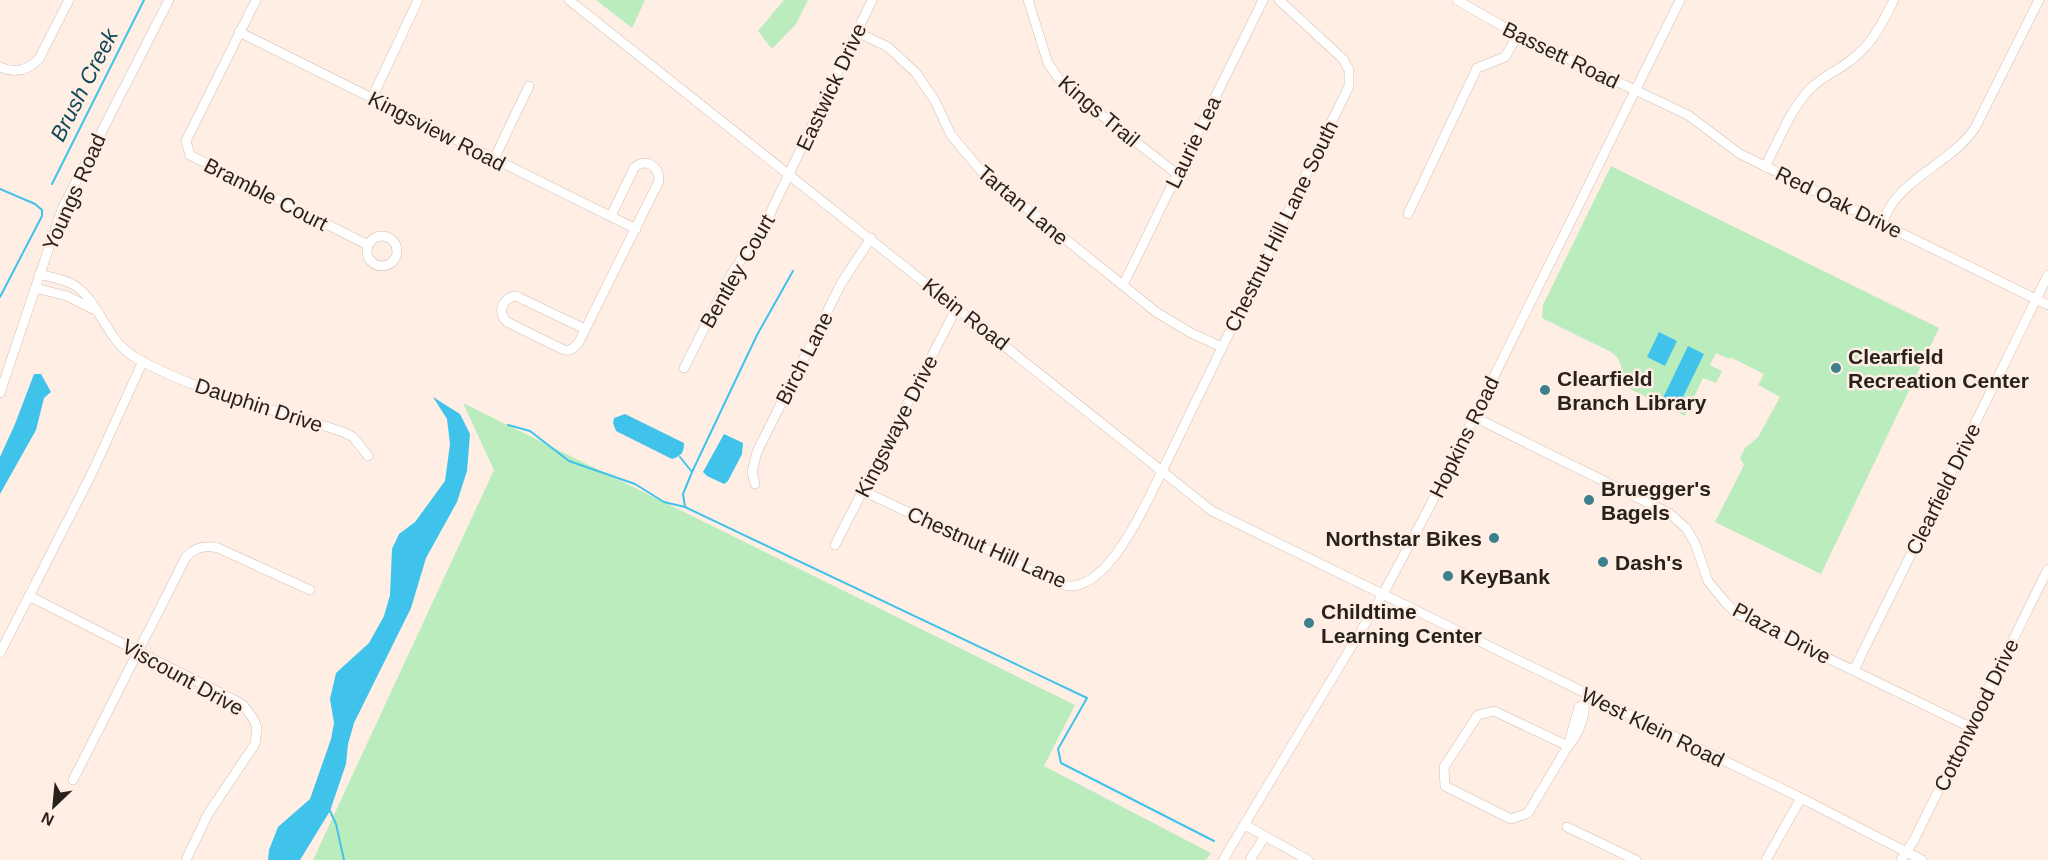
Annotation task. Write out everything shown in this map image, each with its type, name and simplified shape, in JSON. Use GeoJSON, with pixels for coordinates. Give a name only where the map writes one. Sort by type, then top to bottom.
{"type":"FeatureCollection","features":[{"type":"Feature","properties":{"kind":"street"},"geometry":{"type":"LineString","coordinates":[[0,67],[19,71],[33,64],[39,58],[69,0]]}},
{"type":"Feature","properties":{"kind":"street","name":"Youngs Road"},"geometry":{"type":"LineString","coordinates":[[0,393],[62,209],[168,0]]}},
{"type":"Feature","properties":{"kind":"street","name":"Bramble Court"},"geometry":{"type":"LineString","coordinates":[[256,0],[186,141],[190,155],[368,245]]}},
{"type":"Feature","properties":{"kind":"street"},"geometry":{"type":"LineString","coordinates":[[372,98],[418,0]]}},
{"type":"Feature","properties":{"kind":"street","name":"Klein Road"},"geometry":{"type":"LineString","coordinates":[[569,0],[1212,511],[1383,594]]}},
{"type":"Feature","properties":{"kind":"street","name":"Eastwick Drive"},"geometry":{"type":"LineString","coordinates":[[790,174],[872,0]]}},
{"type":"Feature","properties":{"kind":"street","name":"Kings Trail"},"geometry":{"type":"LineString","coordinates":[[1029,0],[1048,63],[1063,85],[1177,174]]}},
{"type":"Feature","properties":{"kind":"street","name":"Laurie Lea"},"geometry":{"type":"LineString","coordinates":[[1123,285],[1263,0]]}},
{"type":"Feature","properties":{"kind":"street","name":"Chestnut Hill Lane South"},"geometry":{"type":"LineString","coordinates":[[1162,471],[1349,86],[1349,70],[1343,59],[1279,0]]}},
{"type":"Feature","properties":{"kind":"street","name":"Bassett Road"},"geometry":{"type":"LineString","coordinates":[[1457,0],[1462,5],[1518,35],[1635,91]]}},
{"type":"Feature","properties":{"kind":"street","name":"Hopkins Road"},"geometry":{"type":"LineString","coordinates":[[1223,860],[1383,594],[1430,506],[1680,0]]}},
{"type":"Feature","properties":{"kind":"street"},"geometry":{"type":"LineString","coordinates":[[1765,167],[1794,108],[1817,82],[1853,59],[1864,49],[1880,28],[1894,0]]}},
{"type":"Feature","properties":{"kind":"street"},"geometry":{"type":"LineString","coordinates":[[1882,224],[1890,206],[1903,191],[1949,157],[1968,139],[2039,0]]}},
{"type":"Feature","properties":{"kind":"street","name":"Kingsview Road"},"geometry":{"type":"LineString","coordinates":[[239,32],[636,229]]}},
{"type":"Feature","properties":{"kind":"street","name":"Tartan Lane"},"geometry":{"type":"LineString","coordinates":[[857,32],[888,47],[916,73],[935,101],[951,135],[982,172],[1172,323],[1222,347]]}},
{"type":"Feature","properties":{"kind":"street"},"geometry":{"type":"LineString","coordinates":[[1408,214],[1477,68],[1505,57],[1518,35]]}},
{"type":"Feature","properties":{"kind":"street"},"geometry":{"type":"LineString","coordinates":[[494,159],[529,86]]}},
{"type":"Feature","properties":{"kind":"street","name":"Red Oak Drive"},"geometry":{"type":"LineString","coordinates":[[1635,91],[1688,115],[1726,145],[1765,167],[2048,305]]}},
{"type":"Feature","properties":{"kind":"street"},"geometry":{"type":"LineString","coordinates":[[585,329],[516,296],[509,297],[501,309],[502,317],[507,322],[564,350],[569,351],[574,348],[585,329],[636,229],[659,181],[659,173],[651,164],[639,164],[634,168],[611,216]]}},
{"type":"Feature","properties":{"kind":"street","name":"Bentley Court"},"geometry":{"type":"LineString","coordinates":[[684,368],[732,273],[766,222],[790,174]]}},
{"type":"Feature","properties":{"kind":"street","name":"Birch Lane"},"geometry":{"type":"LineString","coordinates":[[755,484],[752,472],[757,452],[842,282],[871,238]]}},
{"type":"Feature","properties":{"kind":"street","name":"Dauphin Drive"},"geometry":{"type":"LineString","coordinates":[[39,274],[75,286],[84,293],[114,338],[133,356],[217,394],[343,432],[353,437],[368,456]]}},
{"type":"Feature","properties":{"kind":"street","name":"Clearfield Drive"},"geometry":{"type":"LineString","coordinates":[[1854,670],[2048,275]]}},
{"type":"Feature","properties":{"kind":"street"},"geometry":{"type":"LineString","coordinates":[[34,288],[67,296],[95,310]]}},
{"type":"Feature","properties":{"kind":"street","name":"Kingswaye Drive"},"geometry":{"type":"LineString","coordinates":[[835,545],[957,307]]}},
{"type":"Feature","properties":{"kind":"street"},"geometry":{"type":"LineString","coordinates":[[0,653],[92,473],[143,361]]}},
{"type":"Feature","properties":{"kind":"street","name":"Plaza Drive"},"geometry":{"type":"LineString","coordinates":[[1474,417],[1669,513],[1686,528],[1695,543],[1708,581],[1720,598],[1737,614],[1970,727]]}},
{"type":"Feature","properties":{"kind":"street","name":"Chestnut Hill Lane"},"geometry":{"type":"LineString","coordinates":[[862,491],[1063,585],[1076,587],[1088,582],[1098,574],[1118,550],[1143,511],[1162,471]]}},
{"type":"Feature","properties":{"kind":"street"},"geometry":{"type":"LineString","coordinates":[[73,780],[186,557],[197,548],[210,546],[218,548],[310,590]]}},
{"type":"Feature","properties":{"kind":"street","name":"Cottonwood Drive"},"geometry":{"type":"LineString","coordinates":[[1904,856],[2048,569]]}},
{"type":"Feature","properties":{"kind":"street","name":"West Klein Road"},"geometry":{"type":"LineString","coordinates":[[1383,594],[1586,700],[1801,798],[1904,856],[1922,860]]}},
{"type":"Feature","properties":{"kind":"street","name":"Viscount Drive"},"geometry":{"type":"LineString","coordinates":[[29,596],[244,706],[250,712],[257,728],[255,744],[212,806],[186,860]]}},
{"type":"Feature","properties":{"kind":"street"},"geometry":{"type":"LineString","coordinates":[[1568,746],[1494,711],[1478,715],[1444,767],[1445,786],[1511,819],[1528,813],[1573,741],[1585,711],[1586,700]]}},
{"type":"Feature","properties":{"kind":"street"},"geometry":{"type":"LineString","coordinates":[[1766,860],[1801,798]]}},
{"type":"Feature","properties":{"kind":"street"},"geometry":{"type":"LineString","coordinates":[[1245,825],[1308,860]]}},
{"type":"Feature","properties":{"kind":"street"},"geometry":{"type":"LineString","coordinates":[[1568,827],[1636,860]]}},
{"type":"Feature","properties":{"kind":"street"},"geometry":{"type":"LineString","coordinates":[[1250,860],[1265,836]]}},
{"type":"Feature","properties":{"kind":"green space"},"geometry":{"type":"Polygon","coordinates":[[[596,0],[645,0],[632,28],[596,0]]]}},
{"type":"Feature","properties":{"kind":"green space"},"geometry":{"type":"Polygon","coordinates":[[[784,0],[808,0],[796,24],[772,49],[758,31],[784,0]]]}},
{"type":"Feature","properties":{"kind":"green space","name":"Clearfield Recreation Center"},"geometry":{"type":"Polygon","coordinates":[[[1611,166],[1939,328],[1821,574],[1715,522],[1744,465],[1740,458],[1745,448],[1758,437],[1780,397],[1758,385],[1764,374],[1730,357],[1729,359],[1716,353],[1710,365],[1722,371],[1716,383],[1703,378],[1685,416],[1620,384],[1621,366],[1611,352],[1542,318],[1543,305],[1611,166]]]}},
{"type":"Feature","properties":{"kind":"green space"},"geometry":{"type":"Polygon","coordinates":[[[463,403],[1075,705],[1044,766],[1211,853],[1206,860],[313,860],[494,470],[463,403]]]}},
{"type":"Feature","properties":{"kind":"water"},"geometry":{"type":"Polygon","coordinates":[[[1659,332],[1677,341],[1665,366],[1647,357],[1659,332]]]}},
{"type":"Feature","properties":{"kind":"water"},"geometry":{"type":"Polygon","coordinates":[[[1688,346],[1704,354],[1679,405],[1663,398],[1688,346]]]}},
{"type":"Feature","properties":{"kind":"water"},"geometry":{"type":"Polygon","coordinates":[[[34,374],[41,374],[51,392],[44,398],[36,430],[0,494],[0,457],[34,374]]]}},
{"type":"Feature","properties":{"kind":"water"},"geometry":{"type":"Polygon","coordinates":[[[433,397],[460,414],[470,434],[467,471],[457,502],[426,558],[411,608],[354,723],[348,744],[346,764],[330,811],[300,860],[268,860],[269,850],[278,827],[310,799],[331,739],[334,723],[330,699],[336,673],[369,643],[384,616],[390,595],[392,549],[399,534],[415,522],[445,481],[450,444],[447,419],[433,397]]]}},
{"type":"Feature","properties":{"kind":"water"},"geometry":{"type":"Polygon","coordinates":[[[625,414],[684,443],[681,454],[672,459],[616,431],[614,418],[625,414]]]}},
{"type":"Feature","properties":{"kind":"water"},"geometry":{"type":"Polygon","coordinates":[[[724,434],[743,443],[742,454],[728,481],[724,484],[703,472],[724,434]]]}},
{"type":"Feature","properties":{"kind":"waterway","name":"Brush Creek"},"geometry":{"type":"LineString","coordinates":[[52,184],[144,0]]}},
{"type":"Feature","properties":{"kind":"waterway"},"geometry":{"type":"LineString","coordinates":[[0,189],[35,204],[42,210],[42,216],[0,297]]}},
{"type":"Feature","properties":{"kind":"waterway"},"geometry":{"type":"LineString","coordinates":[[793,271],[757,335],[692,472],[683,494],[685,507],[1087,698],[1058,749],[1061,763],[1214,841]]}},
{"type":"Feature","properties":{"kind":"waterway"},"geometry":{"type":"LineString","coordinates":[[508,425],[530,431],[569,461],[635,484],[664,502],[685,507]]}},
{"type":"Feature","properties":{"kind":"waterway"},"geometry":{"type":"LineString","coordinates":[[680,457],[692,472]]}},
{"type":"Feature","properties":{"kind":"waterway"},"geometry":{"type":"LineString","coordinates":[[330,811],[336,824],[344,860]]}},
{"type":"Feature","properties":{"kind":"place","name":"Clearfield Recreation Center"},"geometry":{"type":"Point","coordinates":[1836,368]}},
{"type":"Feature","properties":{"kind":"place","name":"Clearfield Branch Library"},"geometry":{"type":"Point","coordinates":[1545,390]}},
{"type":"Feature","properties":{"kind":"place","name":"Bruegger's Bagels"},"geometry":{"type":"Point","coordinates":[1589,500]}},
{"type":"Feature","properties":{"kind":"place","name":"Northstar Bikes"},"geometry":{"type":"Point","coordinates":[1494,538]}},
{"type":"Feature","properties":{"kind":"place","name":"Dash's"},"geometry":{"type":"Point","coordinates":[1603,562]}},
{"type":"Feature","properties":{"kind":"place","name":"KeyBank"},"geometry":{"type":"Point","coordinates":[1448,576]}},
{"type":"Feature","properties":{"kind":"place","name":"Childtime Learning Center"},"geometry":{"type":"Point","coordinates":[1309,623]}}]}
